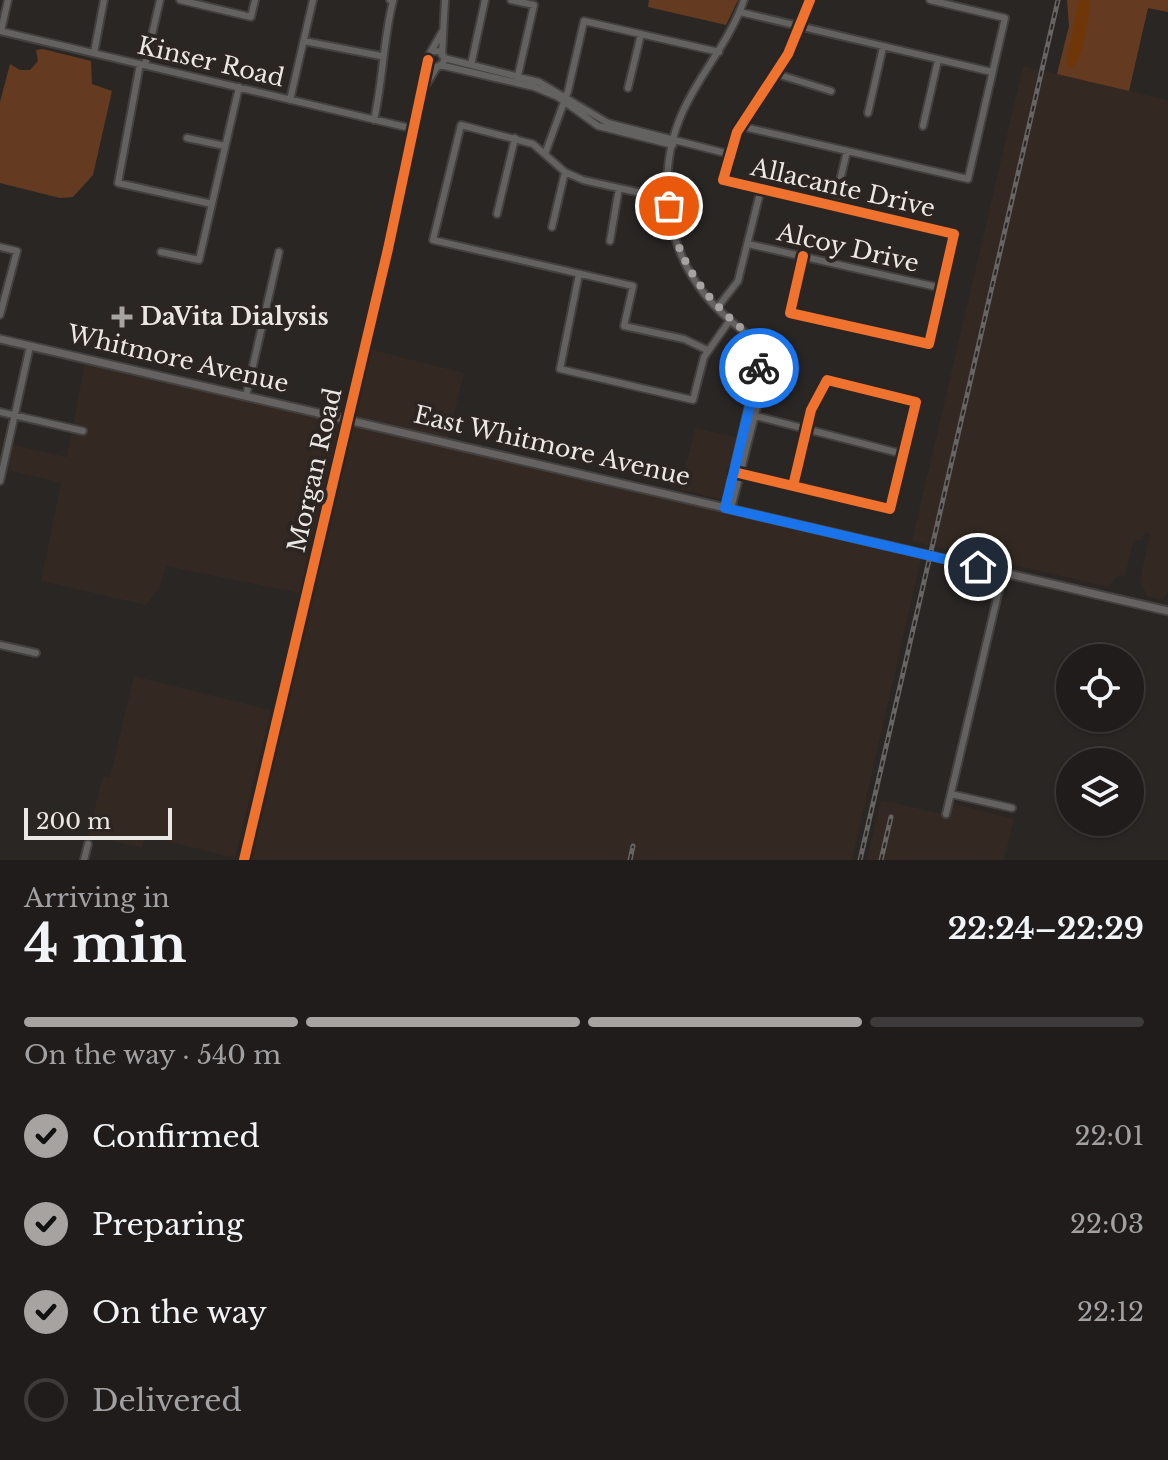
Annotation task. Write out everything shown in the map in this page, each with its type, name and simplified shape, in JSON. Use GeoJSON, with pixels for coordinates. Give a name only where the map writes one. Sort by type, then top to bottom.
{"type":"FeatureCollection","features":[{"type":"Feature","properties":{"kind":"main road","name":"Whitmore Avenue"},"geometry":{"type":"LineString","coordinates":[[0,339],[347,419]]}},
{"type":"Feature","properties":{"kind":"main road","name":"East Whitmore Avenue"},"geometry":{"type":"LineString","coordinates":[[347,419],[1168,611]]}},
{"type":"Feature","properties":{"kind":"street"},"geometry":{"type":"LineString","coordinates":[[0,31],[8,0]]}},
{"type":"Feature","properties":{"kind":"street"},"geometry":{"type":"LineString","coordinates":[[94,53],[104,0]]}},
{"type":"Feature","properties":{"kind":"street"},"geometry":{"type":"LineString","coordinates":[[160,0],[142,65],[118,183],[212,204]]}},
{"type":"Feature","properties":{"kind":"street"},"geometry":{"type":"LineString","coordinates":[[180,0],[251,17],[255,0]]}},
{"type":"Feature","properties":{"kind":"street"},"geometry":{"type":"LineString","coordinates":[[290,100],[313,0]]}},
{"type":"Feature","properties":{"kind":"street"},"geometry":{"type":"LineString","coordinates":[[374,120],[382,83],[381,56],[391,0]]}},
{"type":"Feature","properties":{"kind":"street","name":"Morgan Road"},"geometry":{"type":"LineString","coordinates":[[424,88],[441,61],[445,0]]}},
{"type":"Feature","properties":{"kind":"street"},"geometry":{"type":"LineString","coordinates":[[471,65],[485,0]]}},
{"type":"Feature","properties":{"kind":"street"},"geometry":{"type":"LineString","coordinates":[[511,0],[534,5],[517,79]]}},
{"type":"Feature","properties":{"kind":"street"},"geometry":{"type":"LineString","coordinates":[[728,508],[769,351],[717,308],[683,259],[671,222],[668,199],[672,142],[688,100],[719,52],[744,0]]}},
{"type":"Feature","properties":{"kind":"street"},"geometry":{"type":"LineString","coordinates":[[429,57],[471,65],[517,79],[564,99],[608,123],[672,142],[729,154],[740,126],[777,74],[801,27],[810,0]]}},
{"type":"Feature","properties":{"kind":"street"},"geometry":{"type":"LineString","coordinates":[[740,126],[968,179],[1005,18],[930,0]]}},
{"type":"Feature","properties":{"kind":"street"},"geometry":{"type":"LineString","coordinates":[[740,12],[992,72]]}},
{"type":"Feature","properties":{"kind":"street"},"geometry":{"type":"LineString","coordinates":[[545,154],[564,99],[584,21],[719,52]]}},
{"type":"Feature","properties":{"kind":"street","name":"Kinser Road"},"geometry":{"type":"LineString","coordinates":[[0,31],[414,129]]}},
{"type":"Feature","properties":{"kind":"street","name":"Morgan Road"},"geometry":{"type":"LineString","coordinates":[[244,860],[429,57],[442,32]]}},
{"type":"Feature","properties":{"kind":"street"},"geometry":{"type":"LineString","coordinates":[[628,88],[641,34]]}},
{"type":"Feature","properties":{"kind":"street"},"geometry":{"type":"LineString","coordinates":[[304,41],[381,56]]}},
{"type":"Feature","properties":{"kind":"street"},"geometry":{"type":"LineString","coordinates":[[868,113],[883,47]]}},
{"type":"Feature","properties":{"kind":"street"},"geometry":{"type":"LineString","coordinates":[[429,57],[517,79]]}},
{"type":"Feature","properties":{"kind":"street"},"geometry":{"type":"LineString","coordinates":[[923,126],[938,60]]}},
{"type":"Feature","properties":{"kind":"street"},"geometry":{"type":"LineString","coordinates":[[777,74],[831,91]]}},
{"type":"Feature","properties":{"kind":"street"},"geometry":{"type":"LineString","coordinates":[[161,252],[199,260],[239,87]]}},
{"type":"Feature","properties":{"kind":"street"},"geometry":{"type":"LineString","coordinates":[[668,199],[565,172],[545,154],[515,138],[461,125],[433,240],[633,286],[624,326],[684,339],[707,350]]}},
{"type":"Feature","properties":{"kind":"street"},"geometry":{"type":"LineString","coordinates":[[187,138],[225,146]]}},
{"type":"Feature","properties":{"kind":"street"},"geometry":{"type":"LineString","coordinates":[[497,214],[515,138]]}},
{"type":"Feature","properties":{"kind":"street"},"geometry":{"type":"LineString","coordinates":[[834,206],[847,151]]}},
{"type":"Feature","properties":{"kind":"street","name":"Allacante Drive"},"geometry":{"type":"LineString","coordinates":[[729,154],[723,180],[954,234],[941,288]]}},
{"type":"Feature","properties":{"kind":"street"},"geometry":{"type":"LineString","coordinates":[[552,227],[565,172]]}},
{"type":"Feature","properties":{"kind":"street"},"geometry":{"type":"LineString","coordinates":[[610,241],[619,188]]}},
{"type":"Feature","properties":{"kind":"street"},"geometry":{"type":"LineString","coordinates":[[717,308],[736,286],[761,189]]}},
{"type":"Feature","properties":{"kind":"street","name":"Alcoy Drive"},"geometry":{"type":"LineString","coordinates":[[748,244],[941,288]]}},
{"type":"Feature","properties":{"kind":"street"},"geometry":{"type":"LineString","coordinates":[[0,247],[17,251],[0,315]]}},
{"type":"Feature","properties":{"kind":"street"},"geometry":{"type":"LineString","coordinates":[[246,396],[279,252]]}},
{"type":"Feature","properties":{"kind":"street"},"geometry":{"type":"LineString","coordinates":[[803,256],[790,313],[929,344],[941,288]]}},
{"type":"Feature","properties":{"kind":"street"},"geometry":{"type":"LineString","coordinates":[[579,274],[560,369],[693,400],[707,350],[730,320]]}},
{"type":"Feature","properties":{"kind":"street"},"geometry":{"type":"LineString","coordinates":[[0,481],[30,346]]}},
{"type":"Feature","properties":{"kind":"street"},"geometry":{"type":"LineString","coordinates":[[737,472],[793,486],[890,509],[916,402],[827,380],[811,410],[793,486]]}},
{"type":"Feature","properties":{"kind":"street"},"geometry":{"type":"LineString","coordinates":[[0,412],[83,431]]}},
{"type":"Feature","properties":{"kind":"street"},"geometry":{"type":"LineString","coordinates":[[750,415],[903,454]]}},
{"type":"Feature","properties":{"kind":"street"},"geometry":{"type":"LineString","coordinates":[[946,814],[1003,573]]}},
{"type":"Feature","properties":{"kind":"street"},"geometry":{"type":"LineString","coordinates":[[0,645],[36,653]]}},
{"type":"Feature","properties":{"kind":"street"},"geometry":{"type":"LineString","coordinates":[[951,794],[1012,808]]}},
{"type":"Feature","properties":{"kind":"street"},"geometry":{"type":"LineString","coordinates":[[84,860],[88,844]]}},
{"type":"Feature","properties":{"kind":"shaded area"},"geometry":{"type":"Polygon","coordinates":[[[649,0],[738,0],[726,25],[648,7],[649,0]]]}},
{"type":"Feature","properties":{"kind":"shaded area"},"geometry":{"type":"Polygon","coordinates":[[[1067,0],[1168,0],[1168,12],[1148,8],[1129,91],[1057,74],[1069,26],[1067,0]]]}},
{"type":"Feature","properties":{"kind":"shaded area"},"geometry":{"type":"Polygon","coordinates":[[[1079,0],[1090,0],[1083,46],[1071,69],[1066,64],[1079,0]]]}},
{"type":"Feature","properties":{"kind":"shaded area"},"geometry":{"type":"Polygon","coordinates":[[[36,50],[91,61],[92,84],[112,91],[93,175],[73,197],[60,198],[0,183],[0,102],[10,64],[20,70],[30,70],[38,61],[36,50]]]}},
{"type":"Feature","properties":{"kind":"shaded area"},"geometry":{"type":"Polygon","coordinates":[[[1023,66],[1168,100],[1168,591],[1163,600],[1147,596],[1140,580],[1150,534],[1145,533],[1142,541],[1134,539],[1125,576],[1117,576],[1108,587],[912,541],[1023,66]]]}},
{"type":"Feature","properties":{"kind":"shaded area"},"geometry":{"type":"Polygon","coordinates":[[[365,348],[464,373],[448,439],[351,416],[365,348]]]}},
{"type":"Feature","properties":{"kind":"shaded area"},"geometry":{"type":"Polygon","coordinates":[[[86,357],[640,487],[921,559],[852,860],[252,860],[309,595],[166,566],[159,588],[146,605],[41,581],[61,483],[8,470],[13,445],[67,457],[86,357]]]}},
{"type":"Feature","properties":{"kind":"shaded area"},"geometry":{"type":"Polygon","coordinates":[[[695,428],[744,439],[730,501],[680,490],[695,428]]]}},
{"type":"Feature","properties":{"kind":"shaded area"},"geometry":{"type":"Polygon","coordinates":[[[134,676],[271,710],[235,858],[146,836],[142,848],[88,835],[103,776],[110,777],[134,676]]]}},
{"type":"Feature","properties":{"kind":"shaded area"},"geometry":{"type":"Polygon","coordinates":[[[881,800],[942,814],[945,802],[1014,819],[1004,860],[867,860],[881,800]]]}},
{"type":"Feature","properties":{"kind":"railway"},"geometry":{"type":"LineString","coordinates":[[860,860],[1058,0]]}},
{"type":"Feature","properties":{"kind":"railway"},"geometry":{"type":"LineString","coordinates":[[881,860],[891,817]]}},
{"type":"Feature","properties":{"kind":"railway"},"geometry":{"type":"LineString","coordinates":[[630,860],[633,846]]}},
{"type":"Feature","properties":{"kind":"cycle path"},"geometry":{"type":"LineString","coordinates":[[803,256],[790,313],[929,344],[954,234],[723,180],[737,132],[788,54],[810,0]]}},
{"type":"Feature","properties":{"kind":"cycle path"},"geometry":{"type":"LineString","coordinates":[[244,860],[388,249],[428,60]]}},
{"type":"Feature","properties":{"kind":"cycle path"},"geometry":{"type":"LineString","coordinates":[[734,472],[890,509],[916,402],[827,380],[811,410],[793,486]]}},
{"type":"Feature","properties":{"kind":"way so far"},"geometry":{"type":"LineString","coordinates":[[669,206],[677,245],[698,286],[730,320],[768,350],[759,368]]}},
{"type":"Feature","properties":{"kind":"place","name":"DaVita Dialysis"},"geometry":{"type":"Point","coordinates":[122,317]}},
{"type":"Feature","properties":{"kind":"route"},"geometry":{"type":"LineString","coordinates":[[759,368],[725,508],[978,567]]}}]}
